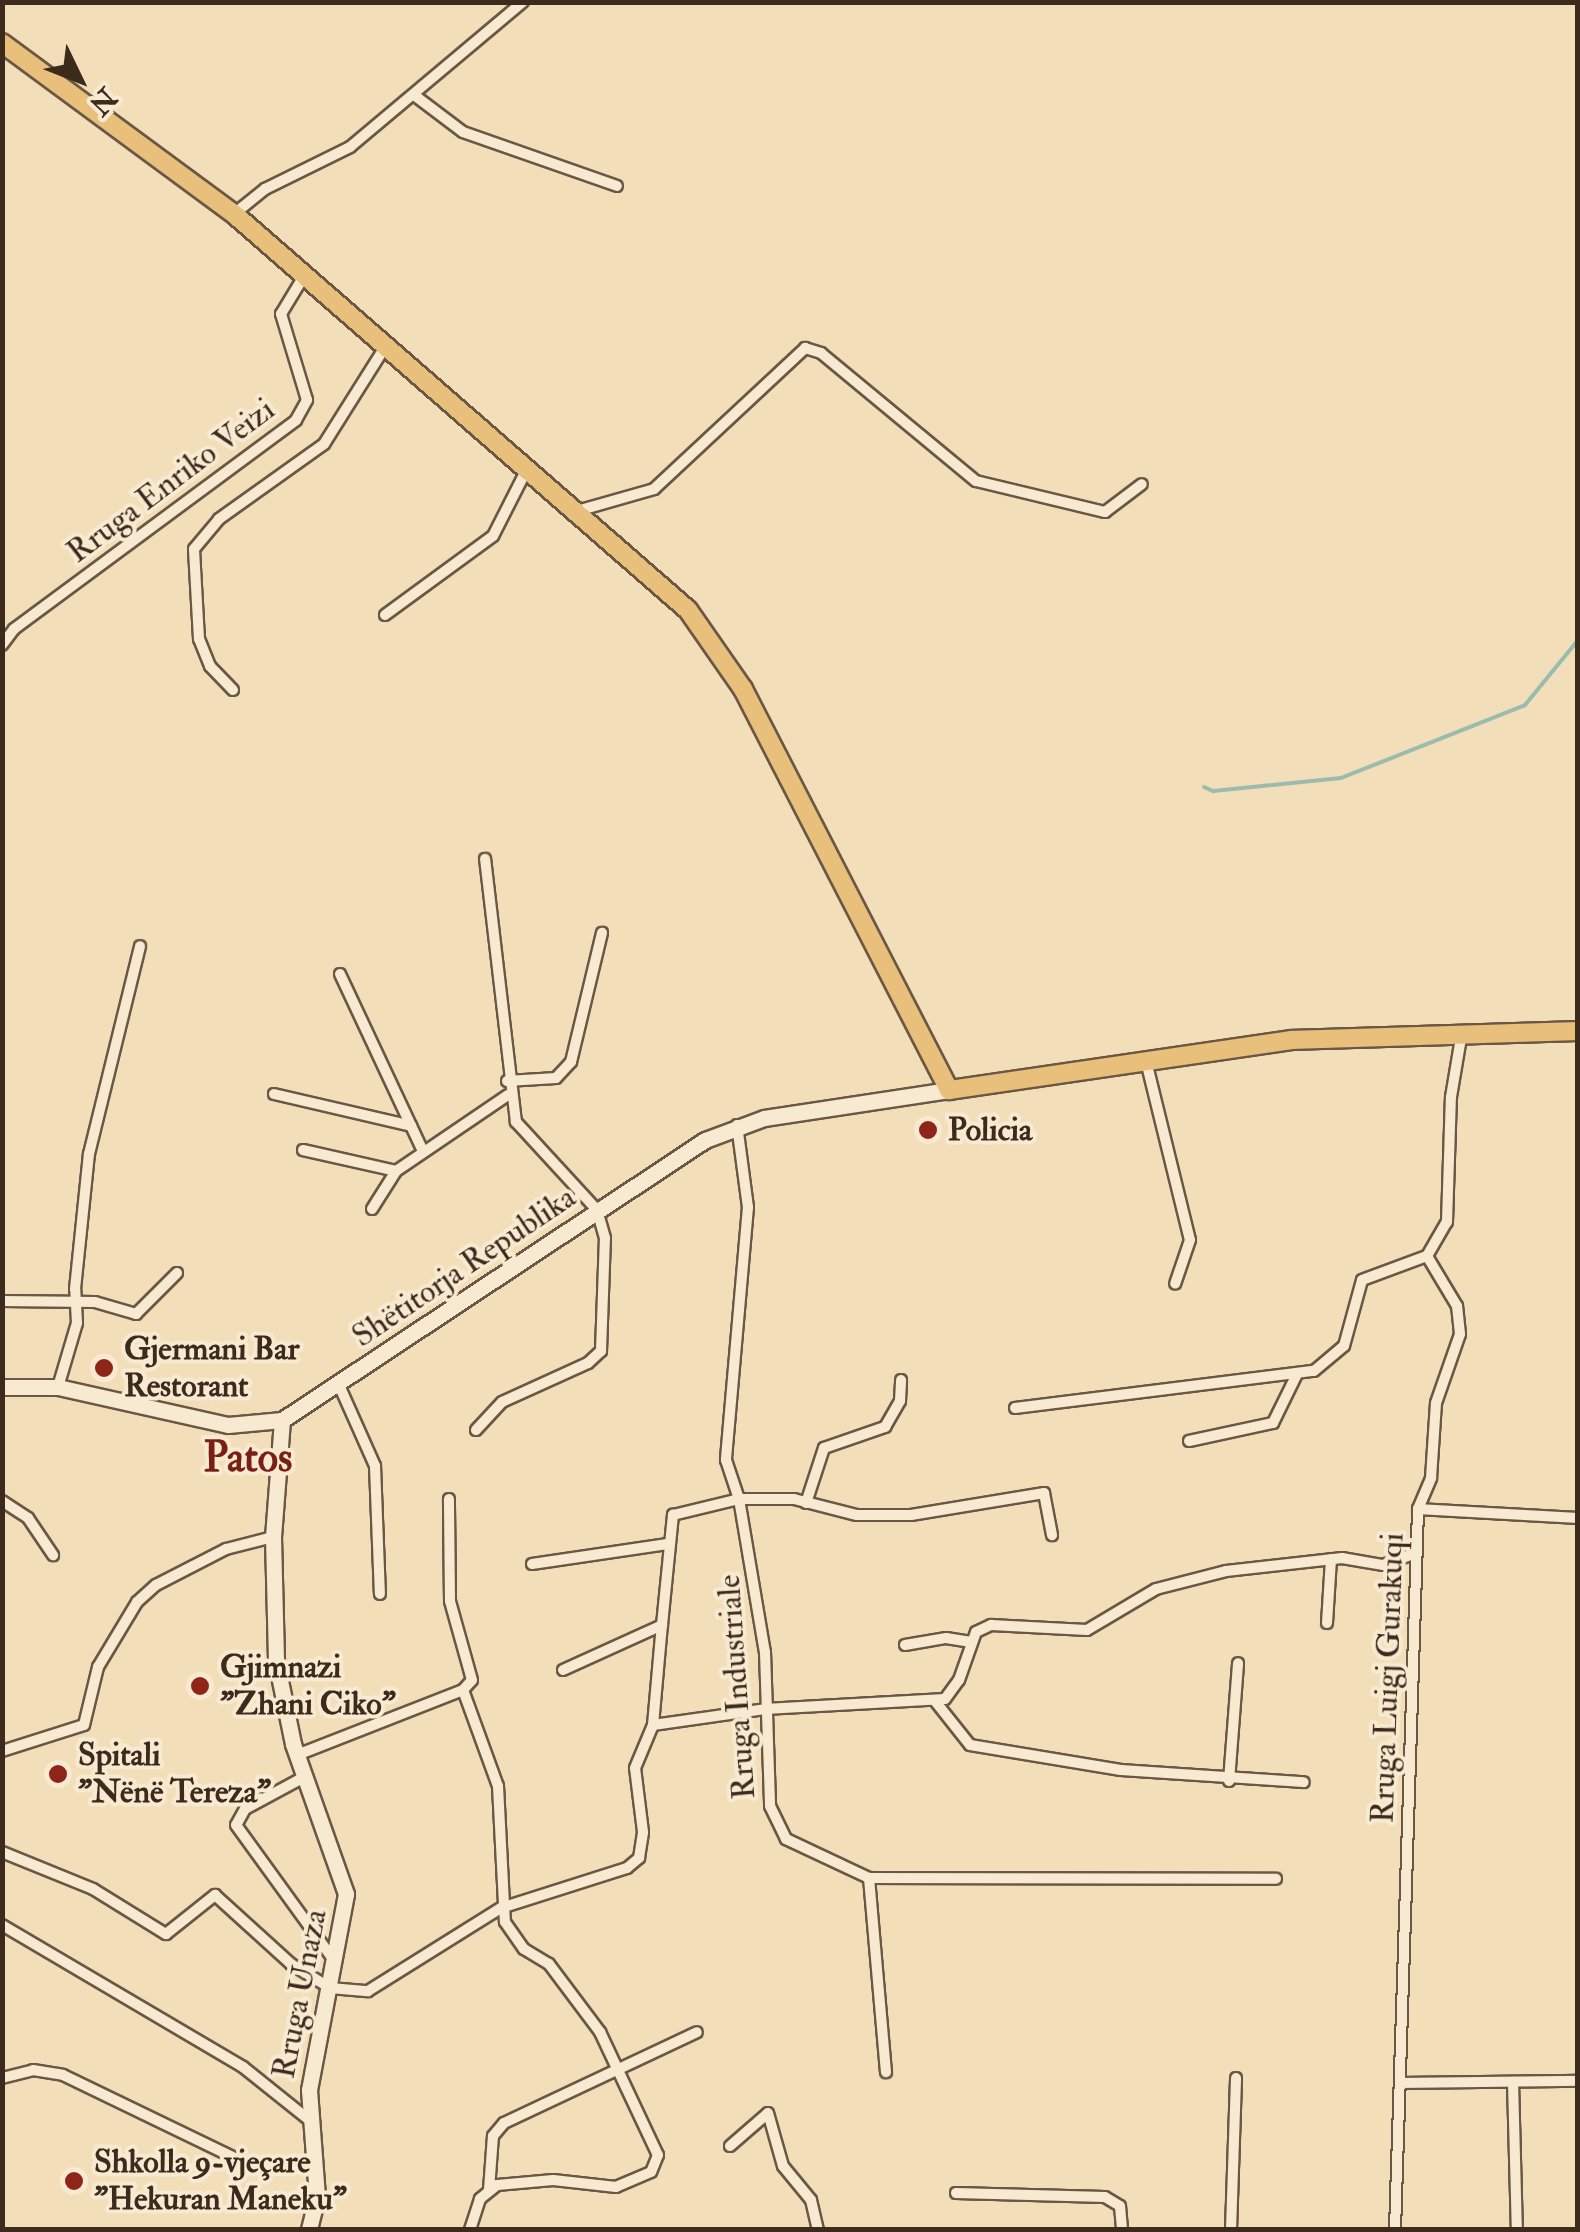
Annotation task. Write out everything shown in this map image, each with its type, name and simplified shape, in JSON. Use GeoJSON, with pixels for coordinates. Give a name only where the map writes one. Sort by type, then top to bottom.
{"type":"FeatureCollection","features":[{"type":"Feature","properties":{"kind":"main road"},"geometry":{"type":"LineString","coordinates":[[2,44],[234,214],[688,610],[720,649],[949,1090],[1291,1040],[1462,1031],[1578,1031]]}},
{"type":"Feature","properties":{"kind":"main road","name":"Shëtitorja Republika"},"geometry":{"type":"LineString","coordinates":[[2,1387],[58,1387],[228,1425],[282,1420],[597,1210],[736,1125],[949,1090]]}},
{"type":"Feature","properties":{"kind":"main road","name":"Rruga Unaza"},"geometry":{"type":"LineString","coordinates":[[282,1420],[273,1537],[272,1632],[297,1755],[346,1894],[308,2118],[317,2197],[311,2229]]}},
{"type":"Feature","properties":{"kind":"street"},"geometry":{"type":"LineString","coordinates":[[234,214],[265,189],[350,147],[524,2]]}},
{"type":"Feature","properties":{"kind":"street"},"geometry":{"type":"LineString","coordinates":[[414,95],[463,132],[617,186]]}},
{"type":"Feature","properties":{"kind":"street","name":"Rruga Enriko Veizi"},"geometry":{"type":"LineString","coordinates":[[2,646],[8,626],[296,420],[307,400],[282,314],[304,276]]}},
{"type":"Feature","properties":{"kind":"street"},"geometry":{"type":"LineString","coordinates":[[232,690],[210,666],[199,639],[194,548],[219,519],[324,444],[386,347]]}},
{"type":"Feature","properties":{"kind":"street"},"geometry":{"type":"LineString","coordinates":[[577,512],[654,489],[805,348],[821,352],[976,481],[1105,512],[1142,484]]}},
{"type":"Feature","properties":{"kind":"street"},"geometry":{"type":"LineString","coordinates":[[385,615],[492,536],[528,469]]}},
{"type":"Feature","properties":{"kind":"street"},"geometry":{"type":"LineString","coordinates":[[476,1430],[502,1402],[600,1351],[605,1238],[597,1210],[527,1138],[508,1095],[485,859]]}},
{"type":"Feature","properties":{"kind":"street"},"geometry":{"type":"LineString","coordinates":[[507,1081],[556,1078],[571,1062],[602,933]]}},
{"type":"Feature","properties":{"kind":"street"},"geometry":{"type":"LineString","coordinates":[[58,1387],[77,1323],[89,1154],[140,946]]}},
{"type":"Feature","properties":{"kind":"street"},"geometry":{"type":"LineString","coordinates":[[340,974],[422,1149]]}},
{"type":"Feature","properties":{"kind":"street"},"geometry":{"type":"LineString","coordinates":[[1014,1408],[1297,1374],[1338,1356],[1362,1280],[1427,1256],[1445,1232],[1451,1097],[1462,1031]]}},
{"type":"Feature","properties":{"kind":"street"},"geometry":{"type":"LineString","coordinates":[[1146,1061],[1190,1240],[1174,1284]]}},
{"type":"Feature","properties":{"kind":"street"},"geometry":{"type":"LineString","coordinates":[[274,1094],[411,1126]]}},
{"type":"Feature","properties":{"kind":"street"},"geometry":{"type":"LineString","coordinates":[[372,1210],[396,1171],[422,1149],[508,1095]]}},
{"type":"Feature","properties":{"kind":"street","name":"Rruga Industriale"},"geometry":{"type":"LineString","coordinates":[[736,1125],[748,1207],[726,1460],[739,1499],[764,1652],[767,1783],[779,1831],[869,1878],[1276,1880]]}},
{"type":"Feature","properties":{"kind":"street"},"geometry":{"type":"LineString","coordinates":[[304,1150],[396,1171]]}},
{"type":"Feature","properties":{"kind":"street","name":"Rruga Luigj Gurakuqi"},"geometry":{"type":"LineString","coordinates":[[1395,2230],[1404,2082],[1418,1509],[1431,1478],[1436,1404],[1460,1334],[1456,1306],[1427,1256]]}},
{"type":"Feature","properties":{"kind":"street"},"geometry":{"type":"LineString","coordinates":[[2,1301],[76,1301],[142,1313],[176,1273]]}},
{"type":"Feature","properties":{"kind":"street"},"geometry":{"type":"LineString","coordinates":[[1189,1441],[1273,1423],[1297,1374]]}},
{"type":"Feature","properties":{"kind":"street"},"geometry":{"type":"LineString","coordinates":[[806,1503],[824,1448],[885,1427],[900,1401],[901,1380]]}},
{"type":"Feature","properties":{"kind":"street"},"geometry":{"type":"LineString","coordinates":[[339,1384],[375,1466],[380,1594]]}},
{"type":"Feature","properties":{"kind":"street"},"geometry":{"type":"LineString","coordinates":[[532,1564],[668,1544],[679,1510],[739,1499],[806,1503],[857,1516],[912,1515],[1044,1493],[1052,1535]]}},
{"type":"Feature","properties":{"kind":"street"},"geometry":{"type":"LineString","coordinates":[[297,1755],[463,1690],[473,1675],[450,1601],[449,1499]]}},
{"type":"Feature","properties":{"kind":"street"},"geometry":{"type":"LineString","coordinates":[[2,1501],[28,1518],[52,1555]]}},
{"type":"Feature","properties":{"kind":"street"},"geometry":{"type":"LineString","coordinates":[[1418,1509],[1578,1518]]}},
{"type":"Feature","properties":{"kind":"street"},"geometry":{"type":"LineString","coordinates":[[2,1751],[84,1725],[98,1667],[138,1602],[156,1585],[226,1549],[273,1537]]}},
{"type":"Feature","properties":{"kind":"street","name":"Rruga Industriale"},"geometry":{"type":"LineString","coordinates":[[501,1908],[635,1863],[644,1832],[636,1768],[653,1725],[662,1624],[669,1598],[668,1544]]}},
{"type":"Feature","properties":{"kind":"street"},"geometry":{"type":"LineString","coordinates":[[653,1725],[765,1710],[935,1701],[954,1689],[970,1642],[991,1624],[1087,1630],[1156,1589],[1249,1566],[1332,1559],[1382,1565],[1416,1553]]}},
{"type":"Feature","properties":{"kind":"street"},"geometry":{"type":"LineString","coordinates":[[1326,1623],[1332,1559]]}},
{"type":"Feature","properties":{"kind":"street"},"geometry":{"type":"LineString","coordinates":[[563,1670],[662,1624]]}},
{"type":"Feature","properties":{"kind":"street"},"geometry":{"type":"LineString","coordinates":[[904,1645],[946,1638],[970,1642]]}},
{"type":"Feature","properties":{"kind":"street"},"geometry":{"type":"LineString","coordinates":[[1228,1781],[1238,1664]]}},
{"type":"Feature","properties":{"kind":"street"},"geometry":{"type":"LineString","coordinates":[[463,1690],[498,1786],[501,1908],[509,1932],[549,1964],[617,2067],[658,2155],[651,2172],[616,2187],[533,2180],[489,2190]]}},
{"type":"Feature","properties":{"kind":"street"},"geometry":{"type":"LineString","coordinates":[[935,1701],[970,1745],[1228,1781],[1304,1782]]}},
{"type":"Feature","properties":{"kind":"street"},"geometry":{"type":"LineString","coordinates":[[306,1776],[245,1809],[236,1825],[336,1962]]}},
{"type":"Feature","properties":{"kind":"street"},"geometry":{"type":"LineString","coordinates":[[2,1852],[94,1890],[166,1934],[214,1895],[278,1954],[330,1988],[355,1992],[386,1984],[501,1908]]}},
{"type":"Feature","properties":{"kind":"street"},"geometry":{"type":"LineString","coordinates":[[869,1878],[886,2072]]}},
{"type":"Feature","properties":{"kind":"street"},"geometry":{"type":"LineString","coordinates":[[2,1925],[243,2067],[308,2118]]}},
{"type":"Feature","properties":{"kind":"street"},"geometry":{"type":"LineString","coordinates":[[470,2230],[474,2210],[489,2190],[497,2128],[617,2067],[697,2032]]}},
{"type":"Feature","properties":{"kind":"street"},"geometry":{"type":"LineString","coordinates":[[2,2078],[33,2070],[63,2075],[243,2162]]}},
{"type":"Feature","properties":{"kind":"street"},"geometry":{"type":"LineString","coordinates":[[1230,2230],[1236,2078]]}},
{"type":"Feature","properties":{"kind":"street"},"geometry":{"type":"LineString","coordinates":[[1404,2082],[1578,2081]]}},
{"type":"Feature","properties":{"kind":"street"},"geometry":{"type":"LineString","coordinates":[[1513,2082],[1517,2230]]}},
{"type":"Feature","properties":{"kind":"street"},"geometry":{"type":"LineString","coordinates":[[730,2146],[768,2113],[783,2166],[811,2200],[818,2230]]}},
{"type":"Feature","properties":{"kind":"street"},"geometry":{"type":"LineString","coordinates":[[956,2193],[1105,2197],[1120,2206],[1122,2230]]}},
{"type":"Feature","properties":{"kind":"waterway"},"geometry":{"type":"LineString","coordinates":[[1204,787],[1213,791],[1341,778],[1525,705],[1578,640]]}},
{"type":"Feature","properties":{"kind":"place","name":"Policia"},"geometry":{"type":"Point","coordinates":[928,1130]}},
{"type":"Feature","properties":{"kind":"place","name":"Gjermani Bar Restorant"},"geometry":{"type":"Point","coordinates":[104,1368]}},
{"type":"Feature","properties":{"kind":"place","name":"Gjimnazi \"Zhani Ciko\""},"geometry":{"type":"Point","coordinates":[200,1686]}},
{"type":"Feature","properties":{"kind":"place","name":"Spitali \"Nënë Tereza\""},"geometry":{"type":"Point","coordinates":[58,1774]}},
{"type":"Feature","properties":{"kind":"place","name":"Shkolla 9-vjeçare \"Hekuran Maneku\""},"geometry":{"type":"Point","coordinates":[74,2181]}},
{"type":"Feature","properties":{"kind":"district","name":"Patos"},"geometry":{"type":"Point","coordinates":[248,1458]}}]}
